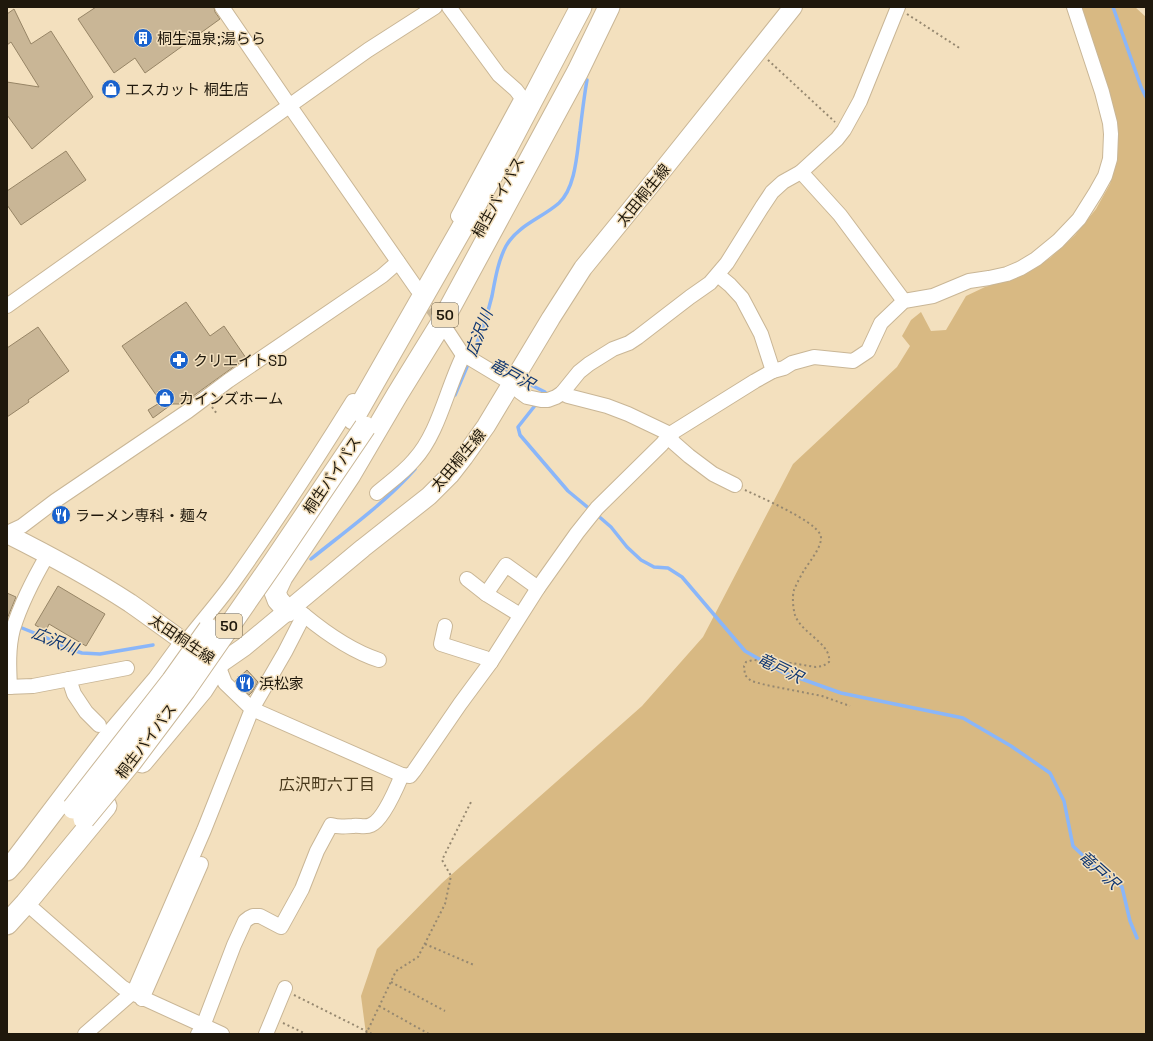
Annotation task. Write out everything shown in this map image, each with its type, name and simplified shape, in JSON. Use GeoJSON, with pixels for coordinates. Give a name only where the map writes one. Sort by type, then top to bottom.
{"type":"FeatureCollection","features":[{"type":"Feature","properties":{"kind":"highway"},"geometry":{"type":"LineString","coordinates":[[522,98],[572,7]]}},
{"type":"Feature","properties":{"kind":"highway","name":"桐生バイパス"},"geometry":{"type":"LineString","coordinates":[[359,423],[581,7]]}},
{"type":"Feature","properties":{"kind":"highway","name":"桐生バイパス"},"geometry":{"type":"LineString","coordinates":[[7,884],[130,762],[185,690],[277,557],[359,423],[428,323],[497,199],[599,7]]}},
{"type":"Feature","properties":{"kind":"highway","name":"50"},"geometry":{"type":"LineString","coordinates":[[296,613],[278,600],[275,592],[282,577],[350,475],[397,395],[578,71],[609,7]]}},
{"type":"Feature","properties":{"kind":"highway"},"geometry":{"type":"LineString","coordinates":[[7,870],[107,740],[158,680],[185,643]]}},
{"type":"Feature","properties":{"kind":"highway","name":"50"},"geometry":{"type":"LineString","coordinates":[[7,924],[17,904],[202,690],[218,665]]}},
{"type":"Feature","properties":{"kind":"highway","name":"桐生バイパス"},"geometry":{"type":"LineString","coordinates":[[17,904],[79,814]]}},
{"type":"Feature","properties":{"kind":"main road","name":"太田桐生線"},"geometry":{"type":"LineString","coordinates":[[7,534],[48,554],[89,578],[130,604],[218,665],[296,613],[428,496],[450,475],[464,458],[486,426],[550,318],[583,268],[793,7]]}},
{"type":"Feature","properties":{"kind":"street"},"geometry":{"type":"LineString","coordinates":[[222,7],[418,289]]}},
{"type":"Feature","properties":{"kind":"street"},"geometry":{"type":"LineString","coordinates":[[7,305],[289,105],[368,50],[434,7]]}},
{"type":"Feature","properties":{"kind":"street"},"geometry":{"type":"LineString","coordinates":[[185,643],[233,582],[302,482],[362,387],[418,289],[522,98],[516,90],[499,75],[449,7]]}},
{"type":"Feature","properties":{"kind":"street"},"geometry":{"type":"LineString","coordinates":[[439,318],[467,357],[506,380],[527,396],[541,400],[548,400],[562,393],[579,372],[614,349],[629,343],[638,337],[710,283],[728,264],[772,192],[783,182],[801,172],[837,139],[844,130],[860,101],[898,7]]}},
{"type":"Feature","properties":{"kind":"street"},"geometry":{"type":"LineString","coordinates":[[218,665],[225,683],[252,710],[402,775],[410,776],[491,662],[538,588],[577,533],[597,508],[662,444],[670,434],[755,381],[792,363],[814,357],[853,360],[868,351],[881,323],[904,301],[933,296],[968,281],[1007,274],[1036,259],[1058,241],[1080,219],[1105,176],[1110,159],[1111,134],[1110,123],[1102,92],[1074,7]]}},
{"type":"Feature","properties":{"kind":"street"},"geometry":{"type":"LineString","coordinates":[[801,172],[840,215],[904,301]]}},
{"type":"Feature","properties":{"kind":"street"},"geometry":{"type":"LineString","coordinates":[[7,534],[22,526],[55,501],[188,411],[234,377],[382,276],[398,262]]}},
{"type":"Feature","properties":{"kind":"street"},"geometry":{"type":"LineString","coordinates":[[718,275],[742,298],[762,334],[773,371]]}},
{"type":"Feature","properties":{"kind":"street"},"geometry":{"type":"LineString","coordinates":[[377,493],[414,460],[425,446],[467,357]]}},
{"type":"Feature","properties":{"kind":"street"},"geometry":{"type":"LineString","coordinates":[[562,393],[614,409],[670,434],[673,442],[689,456],[713,474],[735,485]]}},
{"type":"Feature","properties":{"kind":"street"},"geometry":{"type":"LineString","coordinates":[[48,554],[14,620],[8,687],[32,686],[127,668]]}},
{"type":"Feature","properties":{"kind":"street"},"geometry":{"type":"LineString","coordinates":[[486,594],[506,565],[538,588]]}},
{"type":"Feature","properties":{"kind":"street"},"geometry":{"type":"LineString","coordinates":[[467,579],[486,594],[520,615]]}},
{"type":"Feature","properties":{"kind":"street"},"geometry":{"type":"LineString","coordinates":[[137,996],[136,986],[204,830],[252,710],[285,652],[296,613],[345,645],[366,656],[379,660]]}},
{"type":"Feature","properties":{"kind":"street"},"geometry":{"type":"LineString","coordinates":[[445,626],[441,644],[485,658],[491,662]]}},
{"type":"Feature","properties":{"kind":"street"},"geometry":{"type":"LineString","coordinates":[[69,679],[74,694],[86,712],[99,725]]}},
{"type":"Feature","properties":{"kind":"street"},"geometry":{"type":"LineString","coordinates":[[200,1030],[245,920],[253,916],[260,916],[281,927],[299,895],[316,851],[331,825],[341,828],[351,826],[365,827],[375,823],[388,803],[402,775]]}},
{"type":"Feature","properties":{"kind":"street"},"geometry":{"type":"LineString","coordinates":[[85,1034],[137,996],[201,864]]}},
{"type":"Feature","properties":{"kind":"street"},"geometry":{"type":"LineString","coordinates":[[17,904],[137,996],[200,1030],[222,1034]]}},
{"type":"Feature","properties":{"kind":"street"},"geometry":{"type":"LineString","coordinates":[[266,1034],[289,991]]}},
{"type":"Feature","properties":{"kind":"path"},"geometry":{"type":"LineString","coordinates":[[898,7],[961,49]]}},
{"type":"Feature","properties":{"kind":"path"},"geometry":{"type":"LineString","coordinates":[[766,58],[844,130]]}},
{"type":"Feature","properties":{"kind":"path"},"geometry":{"type":"LineString","coordinates":[[735,485],[788,510],[812,525],[820,532],[822,538],[819,546],[801,575],[794,592],[794,604],[795,615],[802,626],[827,650],[830,657],[829,662],[823,666],[816,667],[792,663],[753,660],[746,662],[744,666],[745,675],[751,680],[766,685],[822,696],[850,706]]}},
{"type":"Feature","properties":{"kind":"path"},"geometry":{"type":"LineString","coordinates":[[367,1033],[396,971],[418,957],[445,904],[450,876],[442,860],[471,802]]}},
{"type":"Feature","properties":{"kind":"path"},"geometry":{"type":"LineString","coordinates":[[425,944],[474,964]]}},
{"type":"Feature","properties":{"kind":"path"},"geometry":{"type":"LineString","coordinates":[[391,982],[445,1011]]}},
{"type":"Feature","properties":{"kind":"path"},"geometry":{"type":"LineString","coordinates":[[289,991],[367,1033],[372,1034]]}},
{"type":"Feature","properties":{"kind":"path"},"geometry":{"type":"LineString","coordinates":[[379,1006],[429,1034]]}},
{"type":"Feature","properties":{"kind":"path"},"geometry":{"type":"LineString","coordinates":[[283,1023],[306,1034]]}},
{"type":"Feature","properties":{"kind":"shaded area"},"geometry":{"type":"Polygon","coordinates":[[[1080,7],[1135,7],[1146,17],[1146,1034],[366,1034],[361,996],[377,949],[442,883],[642,706],[703,637],[793,464],[897,367],[910,346],[902,336],[911,320],[921,312],[931,331],[946,330],[966,296],[985,287],[1019,277],[1050,258],[1075,235],[1096,209],[1110,184],[1115,162],[1080,7]]]}},
{"type":"Feature","properties":{"kind":"building","name":"桐生温泉;湯らら"},"geometry":{"type":"Polygon","coordinates":[[[96,7],[214,7],[215,12],[220,19],[145,73],[135,58],[114,73],[78,19],[96,7]]]}},
{"type":"Feature","properties":{"kind":"building"},"geometry":{"type":"Polygon","coordinates":[[[14,9],[31,44],[51,31],[93,97],[32,149],[7,115],[7,82],[39,87],[11,42],[7,45],[7,14],[14,9]]]}},
{"type":"Feature","properties":{"kind":"building"},"geometry":{"type":"Polygon","coordinates":[[[66,151],[86,180],[21,225],[7,205],[7,191],[66,151]]]}},
{"type":"Feature","properties":{"kind":"building"},"geometry":{"type":"Polygon","coordinates":[[[186,302],[210,336],[224,326],[246,358],[182,404],[172,404],[153,418],[148,410],[161,402],[122,346],[186,302]]]}},
{"type":"Feature","properties":{"kind":"building"},"geometry":{"type":"Polygon","coordinates":[[[38,327],[69,371],[7,417],[7,348],[38,327]]]}},
{"type":"Feature","properties":{"kind":"building"},"geometry":{"type":"Polygon","coordinates":[[[58,586],[105,614],[86,646],[49,624],[46,631],[35,625],[58,586]]]}},
{"type":"Feature","properties":{"kind":"building"},"geometry":{"type":"Polygon","coordinates":[[[7,593],[16,597],[7,619],[7,593]]]}},
{"type":"Feature","properties":{"kind":"building"},"geometry":{"type":"Polygon","coordinates":[[[247,670],[258,682],[249,695],[235,681],[247,670]]]}},
{"type":"Feature","properties":{"kind":"waterway"},"geometry":{"type":"LineString","coordinates":[[1113,7],[1141,87],[1146,97]]}},
{"type":"Feature","properties":{"kind":"waterway","name":"広沢川"},"geometry":{"type":"LineString","coordinates":[[472,356],[486,319],[499,264],[506,246],[524,227],[559,203],[569,188],[577,159],[587,80]]}},
{"type":"Feature","properties":{"kind":"waterway","name":"広沢川"},"geometry":{"type":"LineString","coordinates":[[455,395],[469,362]]}},
{"type":"Feature","properties":{"kind":"waterway","name":"竜戸沢"},"geometry":{"type":"LineString","coordinates":[[498,367],[510,374]]}},
{"type":"Feature","properties":{"kind":"waterway","name":"竜戸沢"},"geometry":{"type":"LineString","coordinates":[[519,379],[545,392],[541,396]]}},
{"type":"Feature","properties":{"kind":"waterway","name":"竜戸沢"},"geometry":{"type":"LineString","coordinates":[[537,403],[518,427],[520,435],[568,491],[591,510]]}},
{"type":"Feature","properties":{"kind":"waterway","name":"広沢川"},"geometry":{"type":"LineString","coordinates":[[311,559],[378,505],[415,469]]}},
{"type":"Feature","properties":{"kind":"waterway","name":"竜戸沢"},"geometry":{"type":"LineString","coordinates":[[596,514],[611,527],[627,547],[641,560],[654,567],[668,568],[682,577],[745,651],[782,672],[841,693],[963,718],[1011,746],[1050,773],[1064,801],[1073,846],[1094,866],[1122,887],[1130,921],[1137,938]]}},
{"type":"Feature","properties":{"kind":"waterway","name":"広沢川"},"geometry":{"type":"LineString","coordinates":[[17,626],[47,638],[66,648],[82,653],[100,654],[153,645]]}},
{"type":"Feature","properties":{"kind":"tunnel"},"geometry":{"type":"LineString","coordinates":[[419,291],[437,315]]}},
{"type":"Feature","properties":{"kind":"place","name":"桐生温泉;湯らら"},"geometry":{"type":"Point","coordinates":[143,38]}},
{"type":"Feature","properties":{"kind":"place","name":"エスカット 桐生店"},"geometry":{"type":"Point","coordinates":[111,89]}},
{"type":"Feature","properties":{"kind":"place","name":"クリエイトSD"},"geometry":{"type":"Point","coordinates":[179,360]}},
{"type":"Feature","properties":{"kind":"place","name":"カインズホーム"},"geometry":{"type":"Point","coordinates":[165,398]}},
{"type":"Feature","properties":{"kind":"place","name":"ラーメン専科・麺々"},"geometry":{"type":"Point","coordinates":[61,515]}},
{"type":"Feature","properties":{"kind":"place","name":"浜松家"},"geometry":{"type":"Point","coordinates":[245,683]}},
{"type":"Feature","properties":{"kind":"district","name":"広沢町六丁目"},"geometry":{"type":"Point","coordinates":[327,784]}}]}
